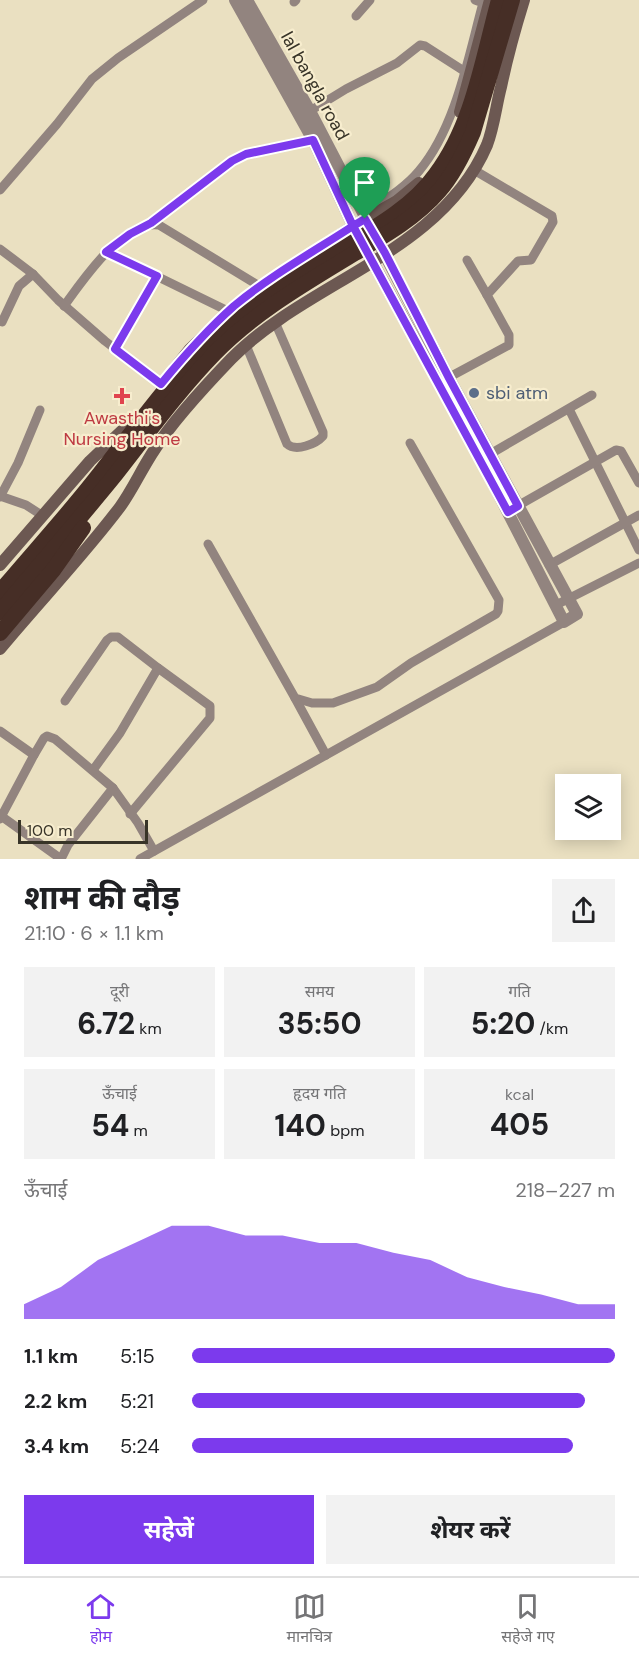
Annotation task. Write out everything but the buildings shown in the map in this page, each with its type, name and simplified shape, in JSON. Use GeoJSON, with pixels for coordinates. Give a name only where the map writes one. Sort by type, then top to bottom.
{"type":"FeatureCollection","features":[{"type":"Feature","properties":{"kind":"highway"},"geometry":{"type":"LineString","coordinates":[[0,612],[197,373],[242,328],[281,299],[405,221],[439,192],[465,152],[473,132],[512,0]]}},
{"type":"Feature","properties":{"kind":"highway"},"geometry":{"type":"LineString","coordinates":[[0,592],[92,483],[180,373],[231,322],[263,297],[376,226],[415,198],[427,186],[450,153],[461,130],[486,1]]}},
{"type":"Feature","properties":{"kind":"highway"},"geometry":{"type":"LineString","coordinates":[[0,633],[54,570],[84,526],[111,480]]}},
{"type":"Feature","properties":{"kind":"highway"},"geometry":{"type":"LineString","coordinates":[[0,579],[53,519],[92,483]]}},
{"type":"Feature","properties":{"kind":"main road"},"geometry":{"type":"LineString","coordinates":[[0,649],[119,507],[155,448],[209,382],[246,345],[275,322],[424,227],[459,191],[474,170],[488,143],[507,59],[524,0]]}},
{"type":"Feature","properties":{"kind":"main road"},"geometry":{"type":"LineString","coordinates":[[0,565],[90,461],[128,426],[190,349],[228,311],[364,217],[397,201],[416,187],[433,168],[453,135],[486,1]]}},
{"type":"Feature","properties":{"kind":"street"},"geometry":{"type":"LineString","coordinates":[[0,190],[92,80],[118,58],[203,0]]}},
{"type":"Feature","properties":{"kind":"street","name":"lal bangla road"},"geometry":{"type":"LineString","coordinates":[[235,0],[313,140],[353,226],[373,261],[410,316]]}},
{"type":"Feature","properties":{"kind":"street","name":"lal bangla road"},"geometry":{"type":"LineString","coordinates":[[247,0],[310,111],[385,253],[410,316]]}},
{"type":"Feature","properties":{"kind":"street"},"geometry":{"type":"LineString","coordinates":[[356,16],[370,0]]}},
{"type":"Feature","properties":{"kind":"street"},"geometry":{"type":"LineString","coordinates":[[364,217],[400,190],[418,172],[440,141],[486,1]]}},
{"type":"Feature","properties":{"kind":"street"},"geometry":{"type":"LineString","coordinates":[[310,111],[346,89],[397,63],[420,45],[464,71]]}},
{"type":"Feature","properties":{"kind":"street"},"geometry":{"type":"LineString","coordinates":[[64,306],[100,257],[130,234],[151,223],[232,161],[246,154],[313,140]]}},
{"type":"Feature","properties":{"kind":"street"},"geometry":{"type":"LineString","coordinates":[[474,170],[554,218],[554,222],[531,260],[518,261],[487,295]]}},
{"type":"Feature","properties":{"kind":"street"},"geometry":{"type":"LineString","coordinates":[[151,223],[159,225],[261,287]]}},
{"type":"Feature","properties":{"kind":"street"},"geometry":{"type":"LineString","coordinates":[[0,249],[33,274],[64,306],[115,349],[161,384]]}},
{"type":"Feature","properties":{"kind":"street"},"geometry":{"type":"LineString","coordinates":[[106,252],[228,311]]}},
{"type":"Feature","properties":{"kind":"street"},"geometry":{"type":"LineString","coordinates":[[444,380],[509,345],[510,335],[467,260]]}},
{"type":"Feature","properties":{"kind":"street"},"geometry":{"type":"LineString","coordinates":[[2,322],[19,286],[33,274]]}},
{"type":"Feature","properties":{"kind":"street"},"geometry":{"type":"LineString","coordinates":[[115,349],[157,276]]}},
{"type":"Feature","properties":{"kind":"street"},"geometry":{"type":"LineString","coordinates":[[410,316],[513,509],[564,622]]}},
{"type":"Feature","properties":{"kind":"street"},"geometry":{"type":"LineString","coordinates":[[246,345],[287,444],[297,448],[319,441],[323,432],[275,322]]}},
{"type":"Feature","properties":{"kind":"street"},"geometry":{"type":"LineString","coordinates":[[485,457],[592,395]]}},
{"type":"Feature","properties":{"kind":"street"},"geometry":{"type":"LineString","coordinates":[[569,409],[639,550]]}},
{"type":"Feature","properties":{"kind":"street"},"geometry":{"type":"LineString","coordinates":[[40,410],[18,463],[0,496],[27,505],[43,516]]}},
{"type":"Feature","properties":{"kind":"street"},"geometry":{"type":"LineString","coordinates":[[295,698],[312,703],[333,703],[377,687],[411,663],[498,612],[499,600],[410,443]]}},
{"type":"Feature","properties":{"kind":"street"},"geometry":{"type":"LineString","coordinates":[[513,509],[616,450],[621,451],[639,483]]}},
{"type":"Feature","properties":{"kind":"street"},"geometry":{"type":"LineString","coordinates":[[140,859],[577,615],[549,565],[513,509]]}},
{"type":"Feature","properties":{"kind":"street"},"geometry":{"type":"LineString","coordinates":[[549,565],[639,515]]}},
{"type":"Feature","properties":{"kind":"street"},"geometry":{"type":"LineString","coordinates":[[208,544],[326,755]]}},
{"type":"Feature","properties":{"kind":"street"},"geometry":{"type":"LineString","coordinates":[[556,605],[639,563]]}},
{"type":"Feature","properties":{"kind":"street"},"geometry":{"type":"LineString","coordinates":[[65,701],[111,637],[118,637],[210,706],[210,718],[130,814]]}},
{"type":"Feature","properties":{"kind":"street"},"geometry":{"type":"LineString","coordinates":[[93,770],[120,733],[158,668]]}},
{"type":"Feature","properties":{"kind":"street"},"geometry":{"type":"LineString","coordinates":[[0,730],[34,755]]}},
{"type":"Feature","properties":{"kind":"street"},"geometry":{"type":"LineString","coordinates":[[113,789],[68,845],[61,859],[1,817],[46,736],[55,739],[113,789],[154,851]]}},
{"type":"Feature","properties":{"kind":"place","name":"sbi atm"},"geometry":{"type":"Point","coordinates":[474,393]}},
{"type":"Feature","properties":{"kind":"place","name":"Awasthi's Nursing Home"},"geometry":{"type":"Point","coordinates":[122,396]}},
{"type":"Feature","properties":{"kind":"route"},"geometry":{"type":"LineString","coordinates":[[365,219],[353,226],[257,289],[236,305],[190,349],[161,384],[115,349],[157,276],[106,252],[130,234],[151,223],[232,161],[246,154],[313,140],[353,226],[508,512],[518,506],[365,219]]}}]}
